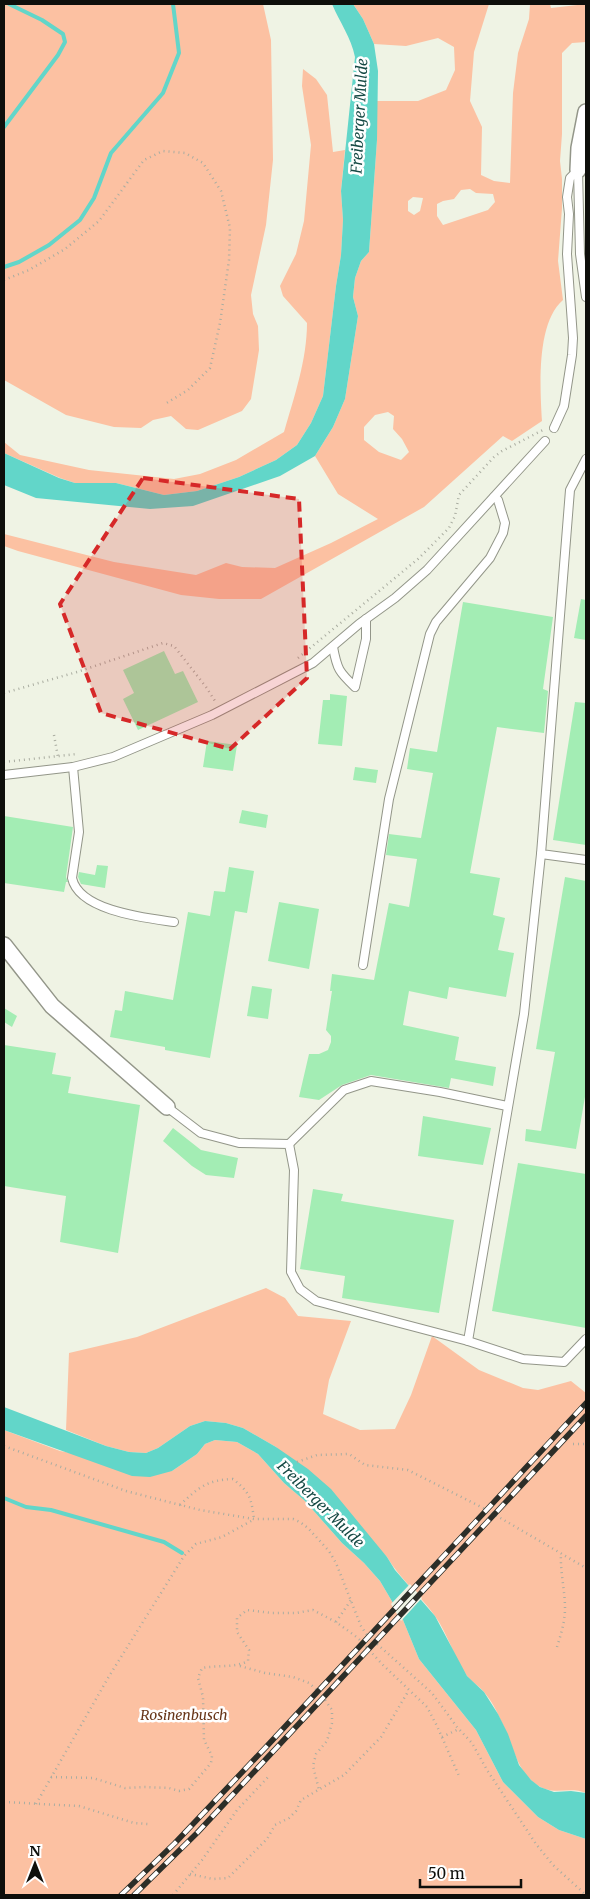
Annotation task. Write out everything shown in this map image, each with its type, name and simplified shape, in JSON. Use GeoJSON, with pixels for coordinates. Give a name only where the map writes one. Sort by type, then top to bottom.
{"type":"FeatureCollection","features":[{"type":"Feature","properties":{"kind":"street"},"geometry":{"type":"LineString","coordinates":[[578,170],[579,148],[586,112]]}},
{"type":"Feature","properties":{"kind":"street"},"geometry":{"type":"LineString","coordinates":[[4,946],[52,1006],[167,1107]]}},
{"type":"Feature","properties":{"kind":"lane"},"geometry":{"type":"LineString","coordinates":[[578,170],[580,245],[586,297]]}},
{"type":"Feature","properties":{"kind":"lane"},"geometry":{"type":"LineString","coordinates":[[554,428],[564,406],[572,355],[573,338],[567,254],[569,214],[567,197],[570,178],[578,170]]}},
{"type":"Feature","properties":{"kind":"lane"},"geometry":{"type":"LineString","coordinates":[[4,775],[74,767],[113,757],[212,715],[313,663],[366,619],[396,598],[427,570],[545,441]]}},
{"type":"Feature","properties":{"kind":"lane"},"geometry":{"type":"LineString","coordinates":[[468,1341],[524,1014],[541,854],[570,490],[586,459]]}},
{"type":"Feature","properties":{"kind":"lane"},"geometry":{"type":"LineString","coordinates":[[363,965],[388,799],[430,634],[436,622],[490,558],[503,533],[505,523],[498,500],[494,497]]}},
{"type":"Feature","properties":{"kind":"lane"},"geometry":{"type":"LineString","coordinates":[[333,647],[342,676],[355,687],[366,639],[366,619]]}},
{"type":"Feature","properties":{"kind":"lane"},"geometry":{"type":"LineString","coordinates":[[74,767],[79,832],[72,878],[74,885],[80,894],[94,904],[153,919],[174,922]]}},
{"type":"Feature","properties":{"kind":"lane"},"geometry":{"type":"LineString","coordinates":[[541,854],[586,860]]}},
{"type":"Feature","properties":{"kind":"lane"},"geometry":{"type":"LineString","coordinates":[[167,1107],[201,1132],[239,1143],[290,1144],[344,1090],[371,1081],[440,1092],[507,1106]]}},
{"type":"Feature","properties":{"kind":"lane"},"geometry":{"type":"LineString","coordinates":[[290,1144],[294,1170],[291,1272],[300,1289],[316,1301],[468,1341],[523,1359],[564,1362],[586,1339]]}},
{"type":"Feature","properties":{"kind":"path"},"geometry":{"type":"LineString","coordinates":[[4,280],[29,270],[65,249],[99,221],[144,160],[163,151],[184,153],[203,163],[221,191],[230,228],[229,260],[220,323],[210,368],[188,390],[164,404]]}},
{"type":"Feature","properties":{"kind":"path"},"geometry":{"type":"LineString","coordinates":[[292,662],[313,647],[360,604],[418,559],[449,528],[455,516],[459,496],[494,457],[543,429],[554,428]]}},
{"type":"Feature","properties":{"kind":"path"},"geometry":{"type":"LineString","coordinates":[[4,693],[77,672],[163,643],[174,646],[216,703],[222,700]]}},
{"type":"Feature","properties":{"kind":"path"},"geometry":{"type":"LineString","coordinates":[[54,734],[58,757]]}},
{"type":"Feature","properties":{"kind":"path"},"geometry":{"type":"LineString","coordinates":[[4,762],[58,757],[84,752]]}},
{"type":"Feature","properties":{"kind":"path"},"geometry":{"type":"LineString","coordinates":[[573,1444],[586,1444]]}},
{"type":"Feature","properties":{"kind":"path"},"geometry":{"type":"LineString","coordinates":[[4,1446],[126,1491],[180,1505],[254,1519],[293,1519],[308,1528],[336,1563],[361,1626],[367,1635],[432,1693],[472,1743],[487,1770],[536,1844],[553,1866],[586,1895]]}},
{"type":"Feature","properties":{"kind":"path"},"geometry":{"type":"LineString","coordinates":[[297,1462],[317,1455],[349,1454],[365,1464],[408,1470],[485,1510],[586,1568]]}},
{"type":"Feature","properties":{"kind":"path"},"geometry":{"type":"LineString","coordinates":[[180,1505],[196,1490],[215,1480],[233,1479],[247,1490],[252,1504],[254,1519]]}},
{"type":"Feature","properties":{"kind":"path"},"geometry":{"type":"LineString","coordinates":[[36,1804],[112,1670],[184,1556],[196,1544],[222,1537],[254,1519]]}},
{"type":"Feature","properties":{"kind":"path"},"geometry":{"type":"LineString","coordinates":[[557,1647],[564,1624],[565,1608],[560,1566],[561,1553]]}},
{"type":"Feature","properties":{"kind":"path"},"geometry":{"type":"LineString","coordinates":[[336,1622],[351,1600]]}},
{"type":"Feature","properties":{"kind":"path"},"geometry":{"type":"LineString","coordinates":[[240,1666],[248,1661],[249,1650],[238,1632],[238,1618],[247,1610],[272,1613],[296,1613],[313,1610],[336,1622],[358,1638],[428,1708],[459,1776]]}},
{"type":"Feature","properties":{"kind":"path"},"geometry":{"type":"LineString","coordinates":[[51,1777],[94,1778],[125,1788],[169,1788],[179,1791],[189,1789],[211,1763],[212,1756],[204,1740],[203,1697],[198,1678],[202,1668],[217,1665],[240,1666],[266,1673],[293,1676],[309,1683],[321,1694],[332,1710],[330,1732],[316,1754],[313,1766],[319,1790]]}},
{"type":"Feature","properties":{"kind":"path"},"geometry":{"type":"LineString","coordinates":[[190,1874],[213,1880],[228,1878],[267,1839],[275,1825],[289,1818],[296,1811],[301,1800],[344,1775],[380,1737],[409,1690]]}},
{"type":"Feature","properties":{"kind":"path"},"geometry":{"type":"LineString","coordinates":[[442,1737],[459,1729]]}},
{"type":"Feature","properties":{"kind":"path"},"geometry":{"type":"LineString","coordinates":[[172,1895],[190,1874],[237,1810],[270,1775]]}},
{"type":"Feature","properties":{"kind":"path"},"geometry":{"type":"LineString","coordinates":[[4,1802],[79,1806],[134,1823],[148,1824]]}},
{"type":"Feature","properties":{"kind":"highlighted area"},"geometry":{"type":"Polygon","coordinates":[[[143,478],[299,499],[307,678],[230,749],[101,713],[60,604],[143,478]]]}},
{"type":"Feature","properties":{"kind":"green space"},"geometry":{"type":"Polygon","coordinates":[[[4,4],[263,4],[271,40],[273,160],[266,225],[251,295],[253,314],[258,326],[259,350],[251,399],[242,411],[198,430],[186,429],[171,416],[153,420],[141,428],[114,427],[66,415],[4,380],[4,4]]]}},
{"type":"Feature","properties":{"kind":"green space"},"geometry":{"type":"Polygon","coordinates":[[[353,4],[489,4],[474,52],[470,101],[482,127],[481,175],[494,181],[510,183],[513,93],[518,53],[529,19],[530,4],[550,4],[551,8],[586,4],[586,42],[572,43],[562,53],[560,161],[562,208],[558,261],[563,300],[554,310],[544,340],[541,374],[542,421],[512,441],[503,436],[424,507],[261,599],[219,599],[181,595],[4,546],[4,534],[114,562],[196,575],[226,563],[242,567],[275,568],[378,519],[338,494],[315,456],[333,427],[345,399],[358,316],[353,297],[355,278],[361,261],[369,252],[377,140],[377,101],[418,101],[446,90],[455,70],[454,47],[438,38],[406,46],[374,44],[363,19],[353,4]],[[470,189],[461,190],[454,199],[437,204],[437,216],[443,225],[488,210],[495,202],[493,194],[476,193],[470,189]],[[413,197],[408,201],[408,211],[414,215],[420,211],[423,198],[413,197]],[[388,412],[375,415],[364,427],[364,440],[379,452],[401,460],[409,452],[402,439],[393,429],[394,416],[388,412]]]}},
{"type":"Feature","properties":{"kind":"green space"},"geometry":{"type":"Polygon","coordinates":[[[303,69],[316,79],[327,95],[333,152],[345,150],[341,191],[343,220],[341,255],[323,396],[311,423],[297,445],[276,460],[239,477],[197,491],[164,495],[116,483],[75,483],[4,453],[4,442],[20,455],[89,470],[174,479],[200,474],[236,460],[284,432],[305,351],[307,323],[283,296],[280,286],[296,254],[304,221],[311,145],[302,86],[303,69]]]}},
{"type":"Feature","properties":{"kind":"green space"},"geometry":{"type":"Polygon","coordinates":[[[266,1288],[285,1298],[298,1316],[351,1321],[329,1380],[323,1414],[360,1430],[395,1429],[411,1395],[432,1336],[479,1370],[523,1388],[538,1390],[571,1381],[586,1393],[586,1793],[572,1790],[553,1791],[546,1789],[539,1786],[526,1775],[494,1706],[484,1692],[467,1676],[458,1662],[440,1623],[429,1608],[398,1573],[387,1557],[276,1447],[243,1428],[226,1423],[205,1421],[190,1426],[158,1448],[146,1453],[129,1452],[106,1446],[66,1430],[69,1353],[137,1337],[266,1288]]]}},
{"type":"Feature","properties":{"kind":"green space","name":"Rosinenbusch"},"geometry":{"type":"Polygon","coordinates":[[[4,1430],[60,1451],[172,1471],[197,1454],[205,1444],[215,1440],[237,1442],[258,1454],[380,1581],[403,1620],[419,1659],[476,1730],[503,1782],[538,1817],[559,1830],[586,1839],[586,1895],[4,1895],[4,1430]]]}},
{"type":"Feature","properties":{"kind":"water","name":"Freiberger Mulde"},"geometry":{"type":"Polygon","coordinates":[[[332,4],[353,4],[363,19],[374,44],[378,71],[377,140],[369,252],[361,261],[355,278],[353,297],[358,316],[345,399],[333,427],[315,456],[280,476],[193,506],[150,509],[36,498],[4,485],[4,453],[59,478],[75,483],[116,483],[164,495],[197,491],[239,477],[276,460],[297,445],[311,423],[323,396],[341,255],[343,220],[341,191],[355,57],[348,36],[332,4]]]}},
{"type":"Feature","properties":{"kind":"water","name":"Freiberger Mulde"},"geometry":{"type":"Polygon","coordinates":[[[4,1407],[106,1446],[129,1452],[146,1453],[158,1448],[190,1426],[205,1421],[226,1423],[243,1428],[276,1447],[308,1469],[331,1489],[387,1557],[395,1570],[435,1616],[467,1676],[484,1692],[498,1714],[508,1734],[519,1765],[531,1780],[540,1787],[554,1792],[571,1791],[586,1793],[586,1839],[559,1830],[538,1817],[503,1782],[476,1730],[419,1659],[403,1620],[380,1581],[258,1454],[237,1442],[215,1440],[205,1444],[197,1454],[172,1471],[150,1477],[132,1476],[4,1430],[4,1407]]]}},
{"type":"Feature","properties":{"kind":"pier"},"geometry":{"type":"Polygon","coordinates":[[[410,1584],[422,1598],[401,1621],[391,1604],[410,1584]]]}},
{"type":"Feature","properties":{"kind":"building"},"geometry":{"type":"Polygon","coordinates":[[[581,599],[586,600],[586,640],[574,638],[581,599]]]}},
{"type":"Feature","properties":{"kind":"building"},"geometry":{"type":"Polygon","coordinates":[[[463,602],[553,617],[543,689],[548,691],[544,733],[497,727],[470,873],[500,878],[493,915],[505,918],[498,950],[514,953],[506,997],[449,987],[447,999],[409,991],[403,1025],[459,1037],[455,1060],[496,1067],[493,1086],[451,1078],[449,1088],[371,1075],[342,1085],[319,1100],[299,1097],[309,1054],[319,1054],[328,1050],[331,1042],[331,1036],[326,1030],[332,991],[330,991],[332,974],[374,980],[389,903],[409,907],[417,859],[386,855],[389,834],[421,838],[433,773],[407,769],[410,748],[437,752],[463,602]]]}},
{"type":"Feature","properties":{"kind":"building"},"geometry":{"type":"Polygon","coordinates":[[[164,651],[175,674],[183,671],[198,702],[138,730],[123,699],[134,693],[123,670],[164,651]]]}},
{"type":"Feature","properties":{"kind":"building"},"geometry":{"type":"Polygon","coordinates":[[[330,694],[347,696],[342,746],[318,744],[323,700],[330,700],[330,694]]]}},
{"type":"Feature","properties":{"kind":"building"},"geometry":{"type":"Polygon","coordinates":[[[575,702],[586,703],[586,845],[553,840],[575,702]]]}},
{"type":"Feature","properties":{"kind":"building"},"geometry":{"type":"Polygon","coordinates":[[[207,741],[237,745],[233,771],[203,767],[207,741]]]}},
{"type":"Feature","properties":{"kind":"building"},"geometry":{"type":"Polygon","coordinates":[[[355,767],[378,770],[376,783],[353,780],[355,767]]]}},
{"type":"Feature","properties":{"kind":"building"},"geometry":{"type":"Polygon","coordinates":[[[242,810],[268,815],[266,828],[239,823],[242,810]]]}},
{"type":"Feature","properties":{"kind":"building"},"geometry":{"type":"Polygon","coordinates":[[[4,816],[73,827],[66,877],[68,882],[66,882],[64,892],[4,883],[4,816]]]}},
{"type":"Feature","properties":{"kind":"building"},"geometry":{"type":"Polygon","coordinates":[[[97,865],[108,866],[105,888],[81,884],[78,877],[79,872],[95,875],[97,865]]]}},
{"type":"Feature","properties":{"kind":"building"},"geometry":{"type":"Polygon","coordinates":[[[229,867],[254,871],[247,913],[235,911],[210,1058],[165,1050],[165,1047],[110,1037],[115,1010],[122,1011],[125,991],[173,1000],[188,912],[210,916],[214,891],[225,892],[229,867]]]}},
{"type":"Feature","properties":{"kind":"building"},"geometry":{"type":"Polygon","coordinates":[[[565,877],[586,881],[586,1091],[576,1149],[525,1141],[526,1129],[541,1131],[555,1052],[536,1049],[565,877]]]}},
{"type":"Feature","properties":{"kind":"building"},"geometry":{"type":"Polygon","coordinates":[[[279,902],[319,909],[309,969],[268,961],[279,902]]]}},
{"type":"Feature","properties":{"kind":"building"},"geometry":{"type":"Polygon","coordinates":[[[252,986],[272,989],[268,1019],[247,1016],[252,986]]]}},
{"type":"Feature","properties":{"kind":"building"},"geometry":{"type":"Polygon","coordinates":[[[4,1008],[17,1016],[12,1027],[4,1022],[4,1008]]]}},
{"type":"Feature","properties":{"kind":"building"},"geometry":{"type":"Polygon","coordinates":[[[4,1045],[56,1053],[52,1074],[71,1077],[68,1093],[140,1105],[118,1253],[60,1242],[66,1196],[4,1186],[4,1045]]]}},
{"type":"Feature","properties":{"kind":"building"},"geometry":{"type":"Polygon","coordinates":[[[423,1116],[491,1128],[483,1165],[418,1156],[423,1116]]]}},
{"type":"Feature","properties":{"kind":"building"},"geometry":{"type":"Polygon","coordinates":[[[173,1128],[201,1150],[238,1158],[234,1178],[206,1175],[192,1166],[163,1141],[173,1128]]]}},
{"type":"Feature","properties":{"kind":"building"},"geometry":{"type":"Polygon","coordinates":[[[518,1163],[586,1174],[586,1328],[492,1311],[518,1163]]]}},
{"type":"Feature","properties":{"kind":"building"},"geometry":{"type":"Polygon","coordinates":[[[313,1189],[343,1194],[341,1201],[454,1220],[439,1313],[342,1298],[345,1276],[300,1269],[313,1189]]]}},
{"type":"Feature","properties":{"kind":"waterway"},"geometry":{"type":"LineString","coordinates":[[4,127],[58,55],[65,42],[63,34],[42,20],[9,4]]}},
{"type":"Feature","properties":{"kind":"waterway"},"geometry":{"type":"LineString","coordinates":[[4,267],[19,262],[49,245],[80,220],[94,198],[111,153],[163,93],[179,53],[173,4]]}},
{"type":"Feature","properties":{"kind":"waterway"},"geometry":{"type":"LineString","coordinates":[[4,1498],[26,1507],[51,1510],[164,1542],[182,1553]]}},
{"type":"Feature","properties":{"kind":"railway"},"geometry":{"type":"LineString","coordinates":[[121,1895],[175,1843],[267,1746],[586,1403]]}},
{"type":"Feature","properties":{"kind":"railway"},"geometry":{"type":"LineString","coordinates":[[134,1895],[197,1833],[586,1416]]}}]}
